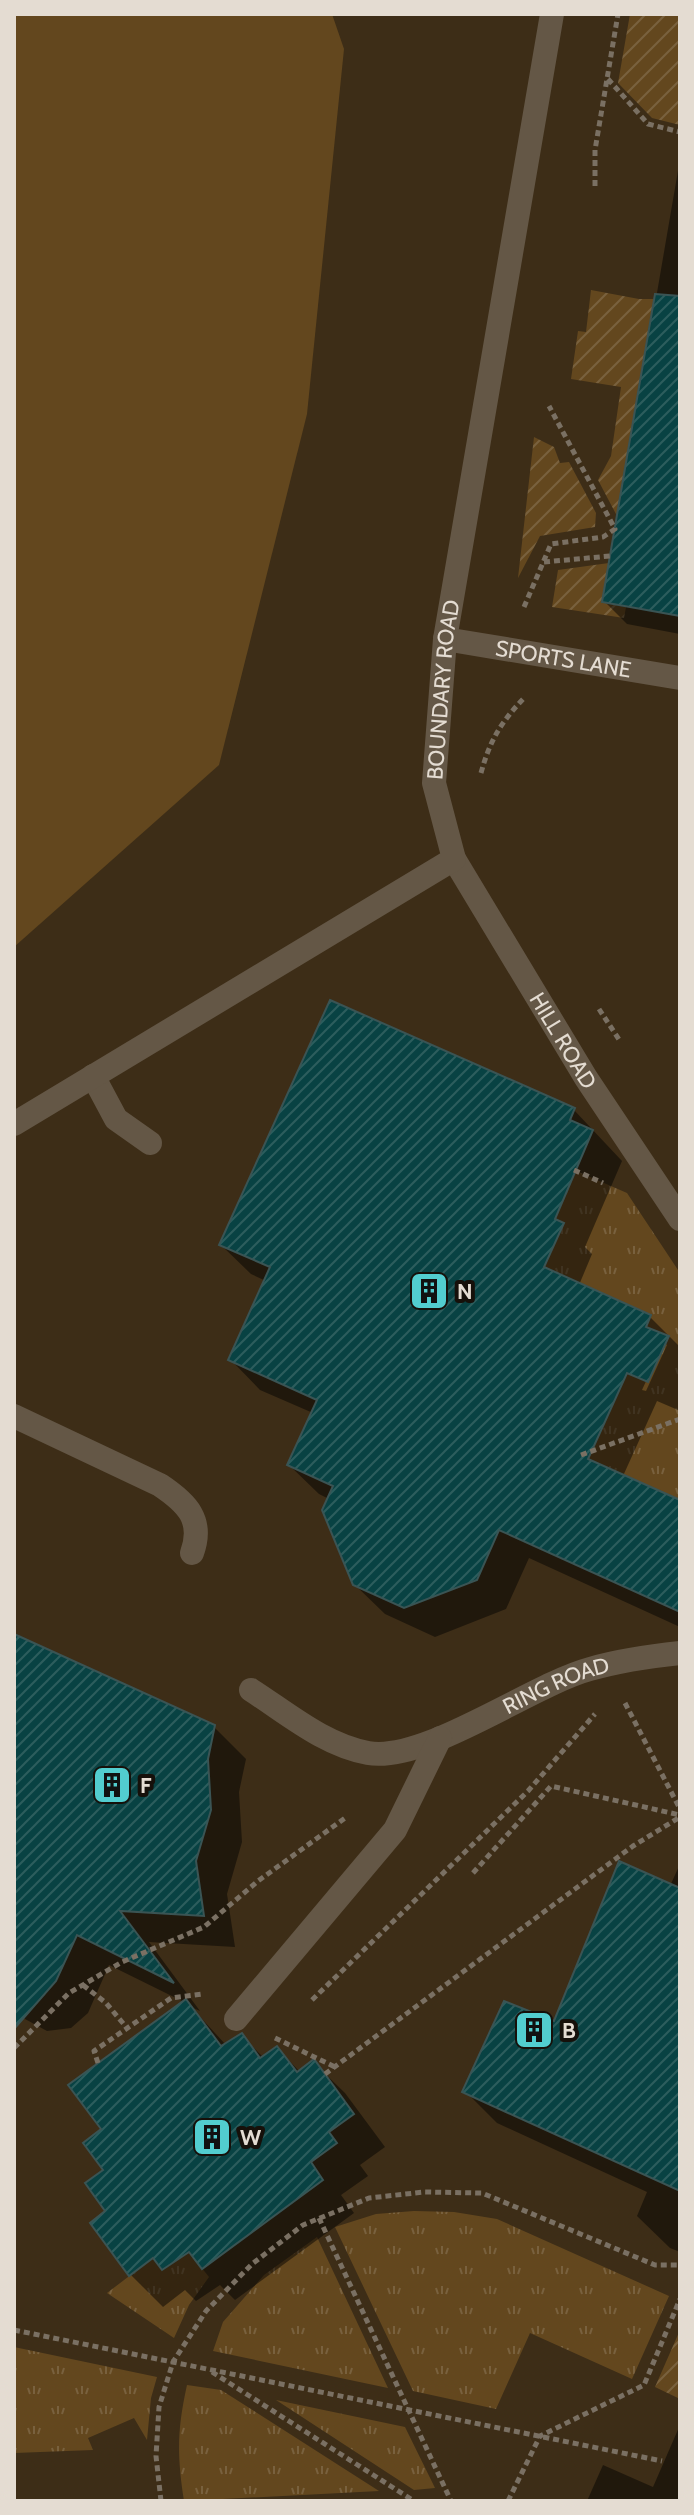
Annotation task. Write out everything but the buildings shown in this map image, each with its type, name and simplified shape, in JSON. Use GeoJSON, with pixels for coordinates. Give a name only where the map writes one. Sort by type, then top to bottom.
{"type":"FeatureCollection","features":[{"type":"Feature","properties":{"kind":"street","name":"BOUNDARY ROAD"},"geometry":{"type":"LineString","coordinates":[[454,859],[434,783],[445,639],[552,14]]}},
{"type":"Feature","properties":{"kind":"street","name":"SPORTS LANE"},"geometry":{"type":"LineString","coordinates":[[445,639],[680,678]]}},
{"type":"Feature","properties":{"kind":"street"},"geometry":{"type":"LineString","coordinates":[[14,1124],[454,859]]}},
{"type":"Feature","properties":{"kind":"street","name":"HILL ROAD"},"geometry":{"type":"LineString","coordinates":[[454,859],[586,1078],[680,1219]]}},
{"type":"Feature","properties":{"kind":"street"},"geometry":{"type":"LineString","coordinates":[[93,1076],[116,1119],[150,1143]]}},
{"type":"Feature","properties":{"kind":"street"},"geometry":{"type":"LineString","coordinates":[[14,1416],[160,1485],[178,1497],[191,1513],[198,1536],[192,1553]]}},
{"type":"Feature","properties":{"kind":"street","name":"RING ROAD"},"geometry":{"type":"LineString","coordinates":[[251,1690],[335,1744],[371,1754],[407,1750],[440,1738],[588,1669],[680,1653]]}},
{"type":"Feature","properties":{"kind":"street"},"geometry":{"type":"LineString","coordinates":[[236,2019],[395,1830],[440,1738]]}},
{"type":"Feature","properties":{"kind":"path"},"geometry":{"type":"LineString","coordinates":[[595,186],[595,150],[618,14]]}},
{"type":"Feature","properties":{"kind":"path"},"geometry":{"type":"LineString","coordinates":[[607,78],[648,124],[680,132]]}},
{"type":"Feature","properties":{"kind":"path"},"geometry":{"type":"LineString","coordinates":[[524,607],[551,544],[603,537],[615,529],[549,406]]}},
{"type":"Feature","properties":{"kind":"path"},"geometry":{"type":"LineString","coordinates":[[544,562],[610,556]]}},
{"type":"Feature","properties":{"kind":"path"},"geometry":{"type":"LineString","coordinates":[[478,782],[488,748],[502,720],[526,696]]}},
{"type":"Feature","properties":{"kind":"path"},"geometry":{"type":"LineString","coordinates":[[594,1002],[620,1041]]}},
{"type":"Feature","properties":{"kind":"path"},"geometry":{"type":"LineString","coordinates":[[581,1455],[680,1419]]}},
{"type":"Feature","properties":{"kind":"path"},"geometry":{"type":"LineString","coordinates":[[634,1693],[622,1698],[680,1814]]}},
{"type":"Feature","properties":{"kind":"path"},"geometry":{"type":"LineString","coordinates":[[307,2005],[528,1791],[602,1707]]}},
{"type":"Feature","properties":{"kind":"path"},"geometry":{"type":"LineString","coordinates":[[473,1873],[551,1786],[680,1814]]}},
{"type":"Feature","properties":{"kind":"path"},"geometry":{"type":"LineString","coordinates":[[14,2048],[69,1993],[122,1962],[204,1927],[258,1881],[351,1814]]}},
{"type":"Feature","properties":{"kind":"path"},"geometry":{"type":"LineString","coordinates":[[325,2074],[680,1814]]}},
{"type":"Feature","properties":{"kind":"path"},"geometry":{"type":"LineString","coordinates":[[83,1985],[106,2003],[127,2028]]}},
{"type":"Feature","properties":{"kind":"path"},"geometry":{"type":"LineString","coordinates":[[98,2063],[94,2051],[171,1998],[204,1994],[236,2019]]}},
{"type":"Feature","properties":{"kind":"path"},"geometry":{"type":"LineString","coordinates":[[285,2026],[274,2037],[335,2067]]}},
{"type":"Feature","properties":{"kind":"path"},"geometry":{"type":"LineString","coordinates":[[161,2501],[156,2456],[159,2407],[173,2362],[206,2311],[252,2264],[303,2225],[369,2198],[424,2192],[482,2193],[655,2265],[680,2265]]}},
{"type":"Feature","properties":{"kind":"path"},"geometry":{"type":"LineString","coordinates":[[319,2218],[451,2501]]}},
{"type":"Feature","properties":{"kind":"path"},"geometry":{"type":"LineString","coordinates":[[508,2501],[540,2436],[644,2385],[680,2299]]}},
{"type":"Feature","properties":{"kind":"path"},"geometry":{"type":"LineString","coordinates":[[14,2330],[662,2461]]}},
{"type":"Feature","properties":{"kind":"path"},"geometry":{"type":"LineString","coordinates":[[210,2370],[414,2501]]}},
{"type":"Feature","properties":{"kind":"shaded area"},"geometry":{"type":"Polygon","coordinates":[[[14,14],[680,14],[680,2501],[14,2501],[14,14]]]}},
{"type":"Feature","properties":{"kind":"green space"},"geometry":{"type":"Polygon","coordinates":[[[14,14],[332,14],[344,49],[307,414],[219,765],[14,947],[14,14]]]}},
{"type":"Feature","properties":{"kind":"green space"},"geometry":{"type":"Polygon","coordinates":[[[630,14],[680,14],[680,125],[652,118],[618,83],[630,14]]]}},
{"type":"Feature","properties":{"kind":"green space"},"geometry":{"type":"Polygon","coordinates":[[[591,290],[654,299],[617,516],[598,480],[611,456],[621,387],[571,379],[578,331],[586,332],[591,290]]]}},
{"type":"Feature","properties":{"kind":"green space"},"geometry":{"type":"Polygon","coordinates":[[[534,437],[554,447],[560,463],[569,462],[596,513],[595,527],[540,536],[518,578],[534,437]]]}},
{"type":"Feature","properties":{"kind":"green space"},"geometry":{"type":"Polygon","coordinates":[[[609,563],[602,602],[626,607],[624,618],[552,607],[558,570],[609,563]]]}},
{"type":"Feature","properties":{"kind":"green space"},"geometry":{"type":"Polygon","coordinates":[[[574,1170],[627,1193],[680,1273],[680,1500],[496,1417],[607,1416],[627,1373],[668,1336],[646,1327],[651,1315],[544,1267],[564,1223],[529,1208],[574,1170]]]}},
{"type":"Feature","properties":{"kind":"green space"},"geometry":{"type":"Polygon","coordinates":[[[454,2212],[497,2219],[669,2296],[632,2379],[530,2333],[496,2409],[413,2391],[335,2227],[376,2214],[454,2212]]]}},
{"type":"Feature","properties":{"kind":"green space"},"geometry":{"type":"Polygon","coordinates":[[[317,2237],[388,2388],[213,2351],[223,2322],[264,2275],[317,2237]]]}},
{"type":"Feature","properties":{"kind":"green space"},"geometry":{"type":"Polygon","coordinates":[[[189,2252],[209,2277],[189,2305],[174,2338],[107,2293],[153,2258],[163,2270],[189,2252]]]}},
{"type":"Feature","properties":{"kind":"green space"},"geometry":{"type":"Polygon","coordinates":[[[680,2330],[680,2399],[655,2387],[680,2330]]]}},
{"type":"Feature","properties":{"kind":"green space"},"geometry":{"type":"Polygon","coordinates":[[[14,2347],[157,2377],[151,2398],[147,2440],[134,2418],[88,2438],[93,2450],[14,2453],[14,2347]]]}},
{"type":"Feature","properties":{"kind":"green space"},"geometry":{"type":"Polygon","coordinates":[[[187,2385],[221,2390],[379,2491],[184,2501],[179,2443],[187,2385]]]}},
{"type":"Feature","properties":{"kind":"green space"},"geometry":{"type":"Polygon","coordinates":[[[276,2400],[405,2427],[435,2488],[414,2490],[276,2400]]]}},
{"type":"Feature","properties":{"kind":"place","name":"N"},"geometry":{"type":"Point","coordinates":[429,1291]}},
{"type":"Feature","properties":{"kind":"place","name":"F"},"geometry":{"type":"Point","coordinates":[112,1785]}},
{"type":"Feature","properties":{"kind":"place","name":"B"},"geometry":{"type":"Point","coordinates":[534,2030]}},
{"type":"Feature","properties":{"kind":"place","name":"W"},"geometry":{"type":"Point","coordinates":[212,2137]}}]}
